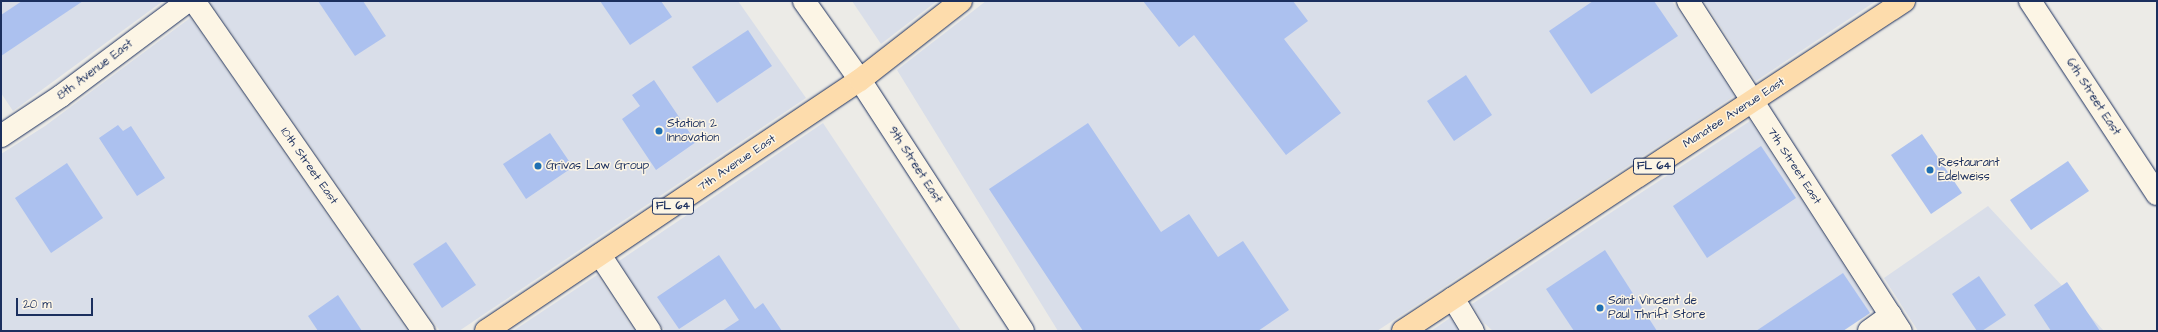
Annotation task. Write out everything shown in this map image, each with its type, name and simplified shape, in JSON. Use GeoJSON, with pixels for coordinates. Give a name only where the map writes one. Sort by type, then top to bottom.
{"type":"FeatureCollection","features":[{"type":"Feature","properties":{"kind":"main road","name":"7th Avenue East"},"geometry":{"type":"LineString","coordinates":[[486,331],[860,80],[961,1]]}},
{"type":"Feature","properties":{"kind":"main road","name":"Manatee Avenue East"},"geometry":{"type":"LineString","coordinates":[[1403,331],[1904,1]]}},
{"type":"Feature","properties":{"kind":"street","name":"8th Avenue East"},"geometry":{"type":"LineString","coordinates":[[4,128],[188,1]]}},
{"type":"Feature","properties":{"kind":"street","name":"10th Street East"},"geometry":{"type":"LineString","coordinates":[[194,1],[423,331]]}},
{"type":"Feature","properties":{"kind":"street","name":"9th Street East"},"geometry":{"type":"LineString","coordinates":[[804,1],[860,80],[1023,331]]}},
{"type":"Feature","properties":{"kind":"street","name":"7th Street East"},"geometry":{"type":"LineString","coordinates":[[1688,1],[1896,323]]}},
{"type":"Feature","properties":{"kind":"street","name":"6th Street East"},"geometry":{"type":"LineString","coordinates":[[2030,1],[2157,194]]}},
{"type":"Feature","properties":{"kind":"street"},"geometry":{"type":"LineString","coordinates":[[600,255],[650,331]]}},
{"type":"Feature","properties":{"kind":"street"},"geometry":{"type":"LineString","coordinates":[[1453,298],[1473,331]]}},
{"type":"Feature","properties":{"kind":"street"},"geometry":{"type":"LineString","coordinates":[[1869,331],[1896,323]]}},
{"type":"Feature","properties":{"kind":"shaded area"},"geometry":{"type":"Polygon","coordinates":[[[1,1],[163,1],[13,111],[1,93],[1,1]]]}},
{"type":"Feature","properties":{"kind":"shaded area"},"geometry":{"type":"Polygon","coordinates":[[[214,1],[738,1],[806,98],[459,331],[440,331],[211,3],[214,1]]]}},
{"type":"Feature","properties":{"kind":"shaded area"},"geometry":{"type":"Polygon","coordinates":[[[852,1],[937,1],[881,44],[852,1]]]}},
{"type":"Feature","properties":{"kind":"shaded area"},"geometry":{"type":"Polygon","coordinates":[[[986,1],[1672,1],[1734,96],[1377,331],[1058,331],[897,70],[986,1]]]}},
{"type":"Feature","properties":{"kind":"shaded area"},"geometry":{"type":"Polygon","coordinates":[[[1704,1],[1876,1],[1756,81],[1704,1]]]}},
{"type":"Feature","properties":{"kind":"shaded area"},"geometry":{"type":"Polygon","coordinates":[[[190,18],[407,331],[1,331],[1,154],[45,126],[190,18]]]}},
{"type":"Feature","properties":{"kind":"shaded area"},"geometry":{"type":"Polygon","coordinates":[[[1750,121],[1872,310],[1842,331],[1493,331],[1483,322],[1472,304],[1750,121]]]}},
{"type":"Feature","properties":{"kind":"shaded area"},"geometry":{"type":"Polygon","coordinates":[[[823,123],[961,331],[665,331],[619,261],[823,123]]]}},
{"type":"Feature","properties":{"kind":"shaded area"},"geometry":{"type":"Polygon","coordinates":[[[1988,206],[2104,331],[1918,331],[1884,278],[1988,206]]]}},
{"type":"Feature","properties":{"kind":"shaded area"},"geometry":{"type":"Polygon","coordinates":[[[597,275],[634,331],[513,331],[597,275]]]}},
{"type":"Feature","properties":{"kind":"shaded area"},"geometry":{"type":"Polygon","coordinates":[[[1450,318],[1458,331],[1431,331],[1450,318]]]}},
{"type":"Feature","properties":{"kind":"building"},"geometry":{"type":"Polygon","coordinates":[[[22,1],[83,1],[1,56],[1,15],[22,1]]]}},
{"type":"Feature","properties":{"kind":"building"},"geometry":{"type":"Polygon","coordinates":[[[318,1],[363,1],[386,36],[355,56],[318,1]]]}},
{"type":"Feature","properties":{"kind":"building"},"geometry":{"type":"Polygon","coordinates":[[[600,1],[661,1],[672,17],[630,45],[600,1]]]}},
{"type":"Feature","properties":{"kind":"building"},"geometry":{"type":"Polygon","coordinates":[[[1143,1],[1293,1],[1308,21],[1284,39],[1341,113],[1286,155],[1194,35],[1179,47],[1143,1]]]}},
{"type":"Feature","properties":{"kind":"building"},"geometry":{"type":"Polygon","coordinates":[[[1593,1],[1654,1],[1678,36],[1591,94],[1549,31],[1593,1]]]}},
{"type":"Feature","properties":{"kind":"building"},"geometry":{"type":"Polygon","coordinates":[[[748,30],[772,66],[717,103],[692,67],[748,30]]]}},
{"type":"Feature","properties":{"kind":"building"},"geometry":{"type":"Polygon","coordinates":[[[1466,75],[1492,115],[1454,141],[1427,101],[1466,75]]]}},
{"type":"Feature","properties":{"kind":"building","name":"Station 2 Innovation"},"geometry":{"type":"Polygon","coordinates":[[[654,80],[696,142],[656,170],[622,119],[640,106],[632,95],[654,80]]]}},
{"type":"Feature","properties":{"kind":"building"},"geometry":{"type":"Polygon","coordinates":[[[1088,123],[1161,232],[1189,214],[1218,257],[1243,241],[1289,310],[1258,331],[1083,331],[989,189],[1088,123]]]}},
{"type":"Feature","properties":{"kind":"building"},"geometry":{"type":"Polygon","coordinates":[[[118,125],[123,131],[131,126],[165,178],[137,196],[99,138],[118,125]]]}},
{"type":"Feature","properties":{"kind":"building","name":"Grivas Law Group"},"geometry":{"type":"Polygon","coordinates":[[[550,133],[573,167],[526,199],[503,164],[550,133]]]}},
{"type":"Feature","properties":{"kind":"building"},"geometry":{"type":"Polygon","coordinates":[[[1922,134],[1962,193],[1931,214],[1891,155],[1922,134]]]}},
{"type":"Feature","properties":{"kind":"building"},"geometry":{"type":"Polygon","coordinates":[[[1761,146],[1796,198],[1707,258],[1673,206],[1761,146]]]}},
{"type":"Feature","properties":{"kind":"building"},"geometry":{"type":"Polygon","coordinates":[[[2068,161],[2089,191],[2031,230],[2010,200],[2068,161]]]}},
{"type":"Feature","properties":{"kind":"building"},"geometry":{"type":"Polygon","coordinates":[[[67,163],[103,218],[51,253],[15,198],[67,163]]]}},
{"type":"Feature","properties":{"kind":"building"},"geometry":{"type":"Polygon","coordinates":[[[446,242],[476,285],[442,308],[413,264],[446,242]]]}},
{"type":"Feature","properties":{"kind":"building","name":"Saint Vincent de Paul Thrift Store"},"geometry":{"type":"Polygon","coordinates":[[[1605,250],[1657,331],[1574,331],[1546,289],[1605,250]]]}},
{"type":"Feature","properties":{"kind":"building"},"geometry":{"type":"Polygon","coordinates":[[[719,255],[755,309],[763,303],[782,331],[722,331],[739,320],[725,299],[679,329],[657,297],[719,255]]]}},
{"type":"Feature","properties":{"kind":"building"},"geometry":{"type":"Polygon","coordinates":[[[1843,273],[1870,313],[1843,331],[1756,331],[1843,273]]]}},
{"type":"Feature","properties":{"kind":"building"},"geometry":{"type":"Polygon","coordinates":[[[1979,276],[2006,315],[1982,331],[1977,331],[1952,294],[1979,276]]]}},
{"type":"Feature","properties":{"kind":"building"},"geometry":{"type":"Polygon","coordinates":[[[2067,282],[2100,331],[2051,331],[2034,305],[2067,282]]]}},
{"type":"Feature","properties":{"kind":"building"},"geometry":{"type":"Polygon","coordinates":[[[338,295],[362,331],[318,331],[308,316],[338,295]]]}},
{"type":"Feature","properties":{"kind":"place","name":"Station 2 Innovation"},"geometry":{"type":"Point","coordinates":[659,131]}},
{"type":"Feature","properties":{"kind":"place","name":"Grivas Law Group"},"geometry":{"type":"Point","coordinates":[538,166]}},
{"type":"Feature","properties":{"kind":"place","name":"Restaurant Edelweiss"},"geometry":{"type":"Point","coordinates":[1930,170]}},
{"type":"Feature","properties":{"kind":"place","name":"Saint Vincent de Paul Thrift Store"},"geometry":{"type":"Point","coordinates":[1600,308]}}]}
